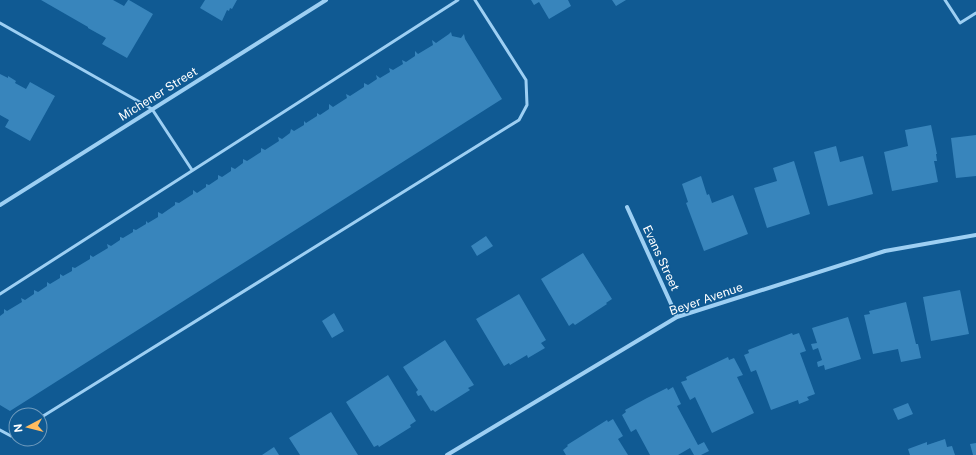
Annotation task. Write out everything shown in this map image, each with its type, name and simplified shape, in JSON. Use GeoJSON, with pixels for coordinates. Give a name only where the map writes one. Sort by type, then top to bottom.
{"type":"FeatureCollection","features":[{"type":"Feature","properties":{"kind":"street","name":"Michener Street"},"geometry":{"type":"LineString","coordinates":[[0,205],[326,0]]}},
{"type":"Feature","properties":{"kind":"street","name":"Evans Street"},"geometry":{"type":"LineString","coordinates":[[627,207],[677,317]]}},
{"type":"Feature","properties":{"kind":"street","name":"Beyer Avenue"},"geometry":{"type":"LineString","coordinates":[[446,455],[677,317],[885,252],[976,235]]}},
{"type":"Feature","properties":{"kind":"lane"},"geometry":{"type":"LineString","coordinates":[[0,294],[458,0]]}},
{"type":"Feature","properties":{"kind":"lane"},"geometry":{"type":"LineString","coordinates":[[48,413],[519,120],[528,105],[526,80],[475,0]]}},
{"type":"Feature","properties":{"kind":"lane"},"geometry":{"type":"LineString","coordinates":[[945,0],[960,23],[976,13]]}},
{"type":"Feature","properties":{"kind":"lane"},"geometry":{"type":"LineString","coordinates":[[0,23],[152,110],[192,170]]}},
{"type":"Feature","properties":{"kind":"building"},"geometry":{"type":"Polygon","coordinates":[[[41,0],[113,0],[124,6],[129,0],[153,14],[127,58],[102,44],[106,38],[41,0]]]}},
{"type":"Feature","properties":{"kind":"building"},"geometry":{"type":"Polygon","coordinates":[[[205,0],[237,0],[232,9],[230,8],[229,11],[227,10],[222,21],[200,8],[205,0]]]}},
{"type":"Feature","properties":{"kind":"building"},"geometry":{"type":"Polygon","coordinates":[[[531,0],[568,0],[571,6],[549,19],[539,2],[534,5],[531,0]]]}},
{"type":"Feature","properties":{"kind":"building"},"geometry":{"type":"Polygon","coordinates":[[[612,0],[626,0],[616,6],[612,0]]]}},
{"type":"Feature","properties":{"kind":"building"},"geometry":{"type":"Polygon","coordinates":[[[451,32],[452,36],[461,38],[464,34],[465,39],[502,99],[16,407],[8,407],[8,410],[0,405],[0,316],[4,313],[4,309],[7,311],[22,302],[21,298],[25,300],[34,294],[34,290],[38,292],[47,286],[47,282],[50,284],[60,278],[60,274],[63,276],[72,271],[72,267],[75,268],[90,259],[90,255],[93,257],[108,248],[107,244],[111,246],[120,240],[120,237],[123,238],[133,232],[133,229],[136,230],[146,224],[146,221],[148,223],[158,217],[158,212],[162,214],[175,205],[175,202],[179,203],[193,194],[193,190],[197,193],[206,187],[206,184],[209,185],[218,179],[218,175],[222,177],[231,171],[231,167],[235,169],[243,163],[243,159],[247,161],[261,152],[261,148],[265,150],[279,141],[278,137],[282,139],[290,133],[291,129],[294,131],[304,125],[304,121],[306,123],[317,116],[317,113],[320,115],[329,109],[329,104],[333,107],[347,98],[346,94],[350,96],[364,87],[364,83],[368,85],[377,79],[376,75],[380,78],[390,72],[389,68],[393,70],[403,64],[402,60],[406,62],[415,56],[415,51],[418,54],[433,45],[432,40],[436,43],[451,32]]]}},
{"type":"Feature","properties":{"kind":"building"},"geometry":{"type":"Polygon","coordinates":[[[0,74],[8,78],[8,76],[16,81],[15,83],[26,89],[30,82],[55,96],[30,141],[5,127],[9,120],[0,115],[0,74]]]}},
{"type":"Feature","properties":{"kind":"building"},"geometry":{"type":"Polygon","coordinates":[[[931,125],[937,154],[937,161],[934,161],[938,182],[892,191],[884,152],[908,146],[905,130],[931,125]]]}},
{"type":"Feature","properties":{"kind":"building"},"geometry":{"type":"Polygon","coordinates":[[[976,135],[976,176],[956,178],[951,138],[976,135]]]}},
{"type":"Feature","properties":{"kind":"building"},"geometry":{"type":"Polygon","coordinates":[[[836,146],[840,162],[863,156],[873,194],[828,206],[814,152],[836,146]]]}},
{"type":"Feature","properties":{"kind":"building"},"geometry":{"type":"Polygon","coordinates":[[[794,161],[810,214],[767,228],[754,188],[777,181],[773,168],[794,161]]]}},
{"type":"Feature","properties":{"kind":"building"},"geometry":{"type":"Polygon","coordinates":[[[701,176],[707,195],[709,194],[712,203],[733,195],[748,234],[704,251],[686,203],[688,202],[682,184],[701,176]]]}},
{"type":"Feature","properties":{"kind":"building"},"geometry":{"type":"Polygon","coordinates":[[[486,236],[493,246],[477,256],[471,246],[486,236]]]}},
{"type":"Feature","properties":{"kind":"building"},"geometry":{"type":"Polygon","coordinates":[[[583,253],[612,299],[606,303],[607,304],[575,325],[573,323],[569,326],[541,279],[583,253]]]}},
{"type":"Feature","properties":{"kind":"building"},"geometry":{"type":"Polygon","coordinates":[[[960,290],[969,334],[931,341],[923,297],[960,290]]]}},
{"type":"Feature","properties":{"kind":"building"},"geometry":{"type":"Polygon","coordinates":[[[519,294],[546,340],[541,343],[545,348],[528,358],[527,355],[510,365],[509,363],[504,366],[476,319],[519,294]]]}},
{"type":"Feature","properties":{"kind":"building"},"geometry":{"type":"Polygon","coordinates":[[[906,302],[916,344],[918,344],[921,358],[901,362],[898,349],[873,354],[864,315],[870,314],[869,311],[906,302]]]}},
{"type":"Feature","properties":{"kind":"building"},"geometry":{"type":"Polygon","coordinates":[[[334,313],[344,331],[332,338],[322,321],[334,313]]]}},
{"type":"Feature","properties":{"kind":"building"},"geometry":{"type":"Polygon","coordinates":[[[848,317],[861,359],[825,370],[824,365],[818,367],[817,362],[822,360],[818,348],[813,350],[811,344],[817,343],[812,328],[848,317]]]}},
{"type":"Feature","properties":{"kind":"building"},"geometry":{"type":"Polygon","coordinates":[[[792,333],[793,335],[799,333],[806,351],[800,353],[815,394],[807,397],[809,400],[799,404],[798,400],[771,410],[756,370],[751,372],[744,355],[749,353],[748,350],[792,333]]]}},
{"type":"Feature","properties":{"kind":"building"},"geometry":{"type":"Polygon","coordinates":[[[445,340],[474,385],[468,388],[470,390],[435,412],[433,410],[431,411],[421,395],[418,396],[416,392],[418,390],[403,367],[445,340]]]}},
{"type":"Feature","properties":{"kind":"building"},"geometry":{"type":"Polygon","coordinates":[[[728,357],[729,360],[734,358],[743,375],[737,377],[754,413],[712,433],[695,397],[690,400],[681,382],[687,380],[686,377],[728,357]]]}},
{"type":"Feature","properties":{"kind":"building"},"geometry":{"type":"Polygon","coordinates":[[[388,375],[416,421],[410,425],[411,427],[379,447],[378,445],[374,447],[346,402],[388,375]]]}},
{"type":"Feature","properties":{"kind":"building"},"geometry":{"type":"Polygon","coordinates":[[[673,387],[681,404],[677,406],[698,445],[704,442],[709,451],[701,455],[694,455],[690,448],[678,455],[650,455],[636,429],[631,432],[622,415],[626,412],[625,410],[667,388],[668,390],[673,387]]]}},
{"type":"Feature","properties":{"kind":"building"},"geometry":{"type":"Polygon","coordinates":[[[908,403],[913,414],[898,420],[893,409],[908,403]]]}},
{"type":"Feature","properties":{"kind":"building"},"geometry":{"type":"Polygon","coordinates":[[[331,412],[358,455],[300,455],[289,438],[331,412]]]}},
{"type":"Feature","properties":{"kind":"building"},"geometry":{"type":"Polygon","coordinates":[[[613,419],[623,436],[618,439],[628,455],[566,455],[563,450],[568,446],[567,445],[607,420],[608,422],[613,419]]]}},
{"type":"Feature","properties":{"kind":"building"},"geometry":{"type":"Polygon","coordinates":[[[945,439],[947,447],[952,446],[955,455],[910,455],[908,449],[927,442],[927,445],[945,439]]]}},
{"type":"Feature","properties":{"kind":"building"},"geometry":{"type":"Polygon","coordinates":[[[976,443],[976,455],[973,455],[970,444],[976,443]]]}},
{"type":"Feature","properties":{"kind":"building"},"geometry":{"type":"Polygon","coordinates":[[[274,447],[279,455],[262,455],[274,447]]]}}]}
